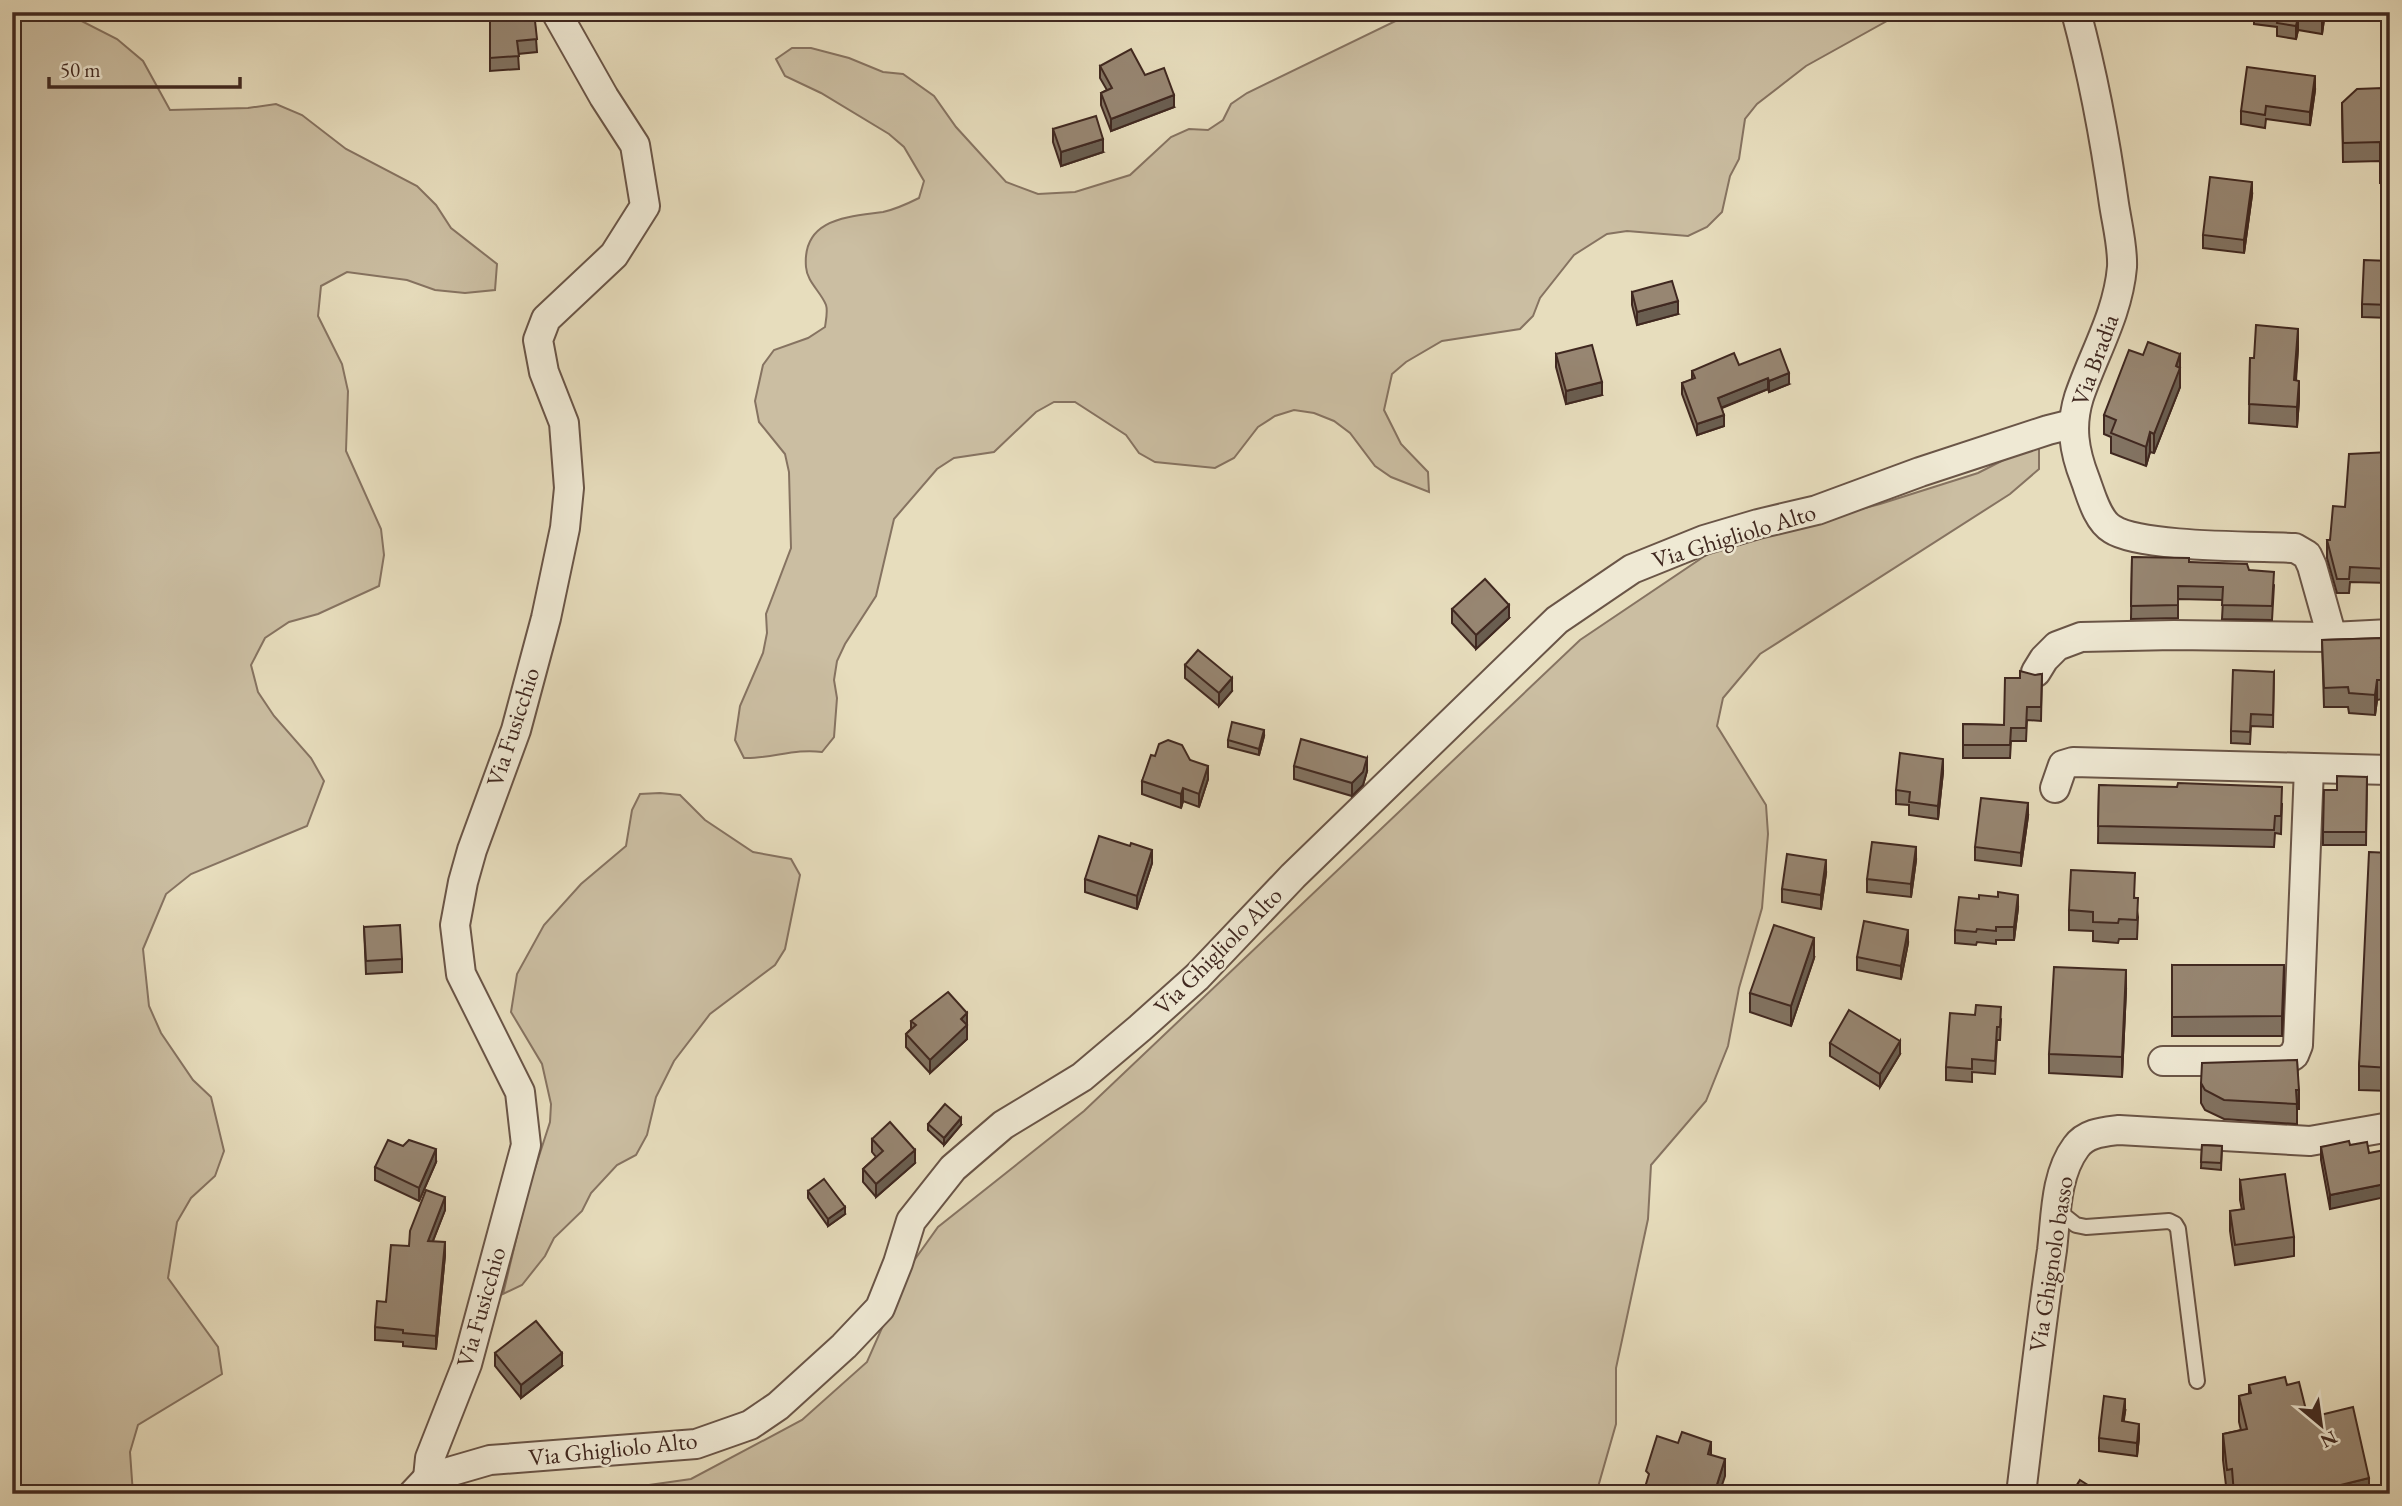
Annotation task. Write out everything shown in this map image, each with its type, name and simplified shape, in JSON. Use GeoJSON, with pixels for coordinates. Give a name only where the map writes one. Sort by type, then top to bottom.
{"type":"FeatureCollection","features":[{"type":"Feature","properties":{"kind":"street","name":"Via Fusicchio"},"geometry":{"type":"LineString","coordinates":[[420,1486],[467,1364],[526,1145],[520,1092],[461,974],[455,925],[472,850],[516,730],[546,618],[565,528],[569,488],[564,423],[544,372],[538,340],[546,319],[614,255],[645,206],[635,145],[604,97],[556,12]]}},
{"type":"Feature","properties":{"kind":"street","name":"Via Bradia"},"geometry":{"type":"LineString","coordinates":[[2076,12],[2108,162],[2122,264],[2118,296],[2102,345],[2080,396],[2073,425],[2077,458],[2099,514],[2111,529],[2131,537],[2192,544],[2295,548],[2307,555],[2312,566],[2332,637]]}},
{"type":"Feature","properties":{"kind":"street","name":"Via Ghigliolo Alto"},"geometry":{"type":"LineString","coordinates":[[420,1486],[490,1460],[696,1444],[750,1425],[778,1406],[844,1346],[880,1308],[911,1221],[953,1168],[1003,1125],[1082,1077],[1140,1028],[1196,977],[1303,867],[1557,620],[1632,569],[1704,540],[1817,510],[2048,429],[2073,425]]}},
{"type":"Feature","properties":{"kind":"street"},"geometry":{"type":"LineString","coordinates":[[2036,672],[2057,646],[2081,637],[2332,637],[2390,634]]}},
{"type":"Feature","properties":{"kind":"street"},"geometry":{"type":"LineString","coordinates":[[2055,788],[2063,765],[2073,762],[2390,770]]}},
{"type":"Feature","properties":{"kind":"street"},"geometry":{"type":"LineString","coordinates":[[2163,1061],[2284,1061],[2294,1055],[2298,1045],[2309,768]]}},
{"type":"Feature","properties":{"kind":"street","name":"Via Ghignolo basso"},"geometry":{"type":"LineString","coordinates":[[2021,1494],[2059,1192],[2067,1161],[2078,1144],[2094,1133],[2119,1130],[2310,1141],[2390,1127]]}},
{"type":"Feature","properties":{"kind":"lane"},"geometry":{"type":"LineString","coordinates":[[2057,1210],[2076,1226],[2169,1221],[2175,1224],[2179,1229],[2196,1381]]}},
{"type":"Feature","properties":{"kind":"shaded area"},"geometry":{"type":"Polygon","coordinates":[[[12,12],[64,12],[117,39],[143,61],[170,110],[248,108],[276,104],[302,115],[346,149],[417,186],[436,205],[451,228],[497,264],[495,290],[465,293],[435,290],[407,280],[347,272],[321,286],[318,316],[342,364],[348,391],[346,451],[381,529],[384,555],[379,586],[318,614],[289,622],[265,638],[251,665],[258,692],[274,716],[311,758],[324,781],[307,826],[191,874],[166,894],[143,949],[149,1006],[161,1033],[193,1080],[211,1097],[224,1151],[215,1176],[191,1198],[177,1222],[168,1278],[218,1347],[222,1374],[138,1425],[130,1452],[133,1494],[12,1494],[12,12]]]}},
{"type":"Feature","properties":{"kind":"shaded area"},"geometry":{"type":"Polygon","coordinates":[[[1414,12],[1903,12],[1806,66],[1757,104],[1745,119],[1739,159],[1730,176],[1722,212],[1707,227],[1688,236],[1627,231],[1607,234],[1574,255],[1540,298],[1533,316],[1520,329],[1442,341],[1406,362],[1392,374],[1384,410],[1401,444],[1428,472],[1429,492],[1391,477],[1375,466],[1350,433],[1334,421],[1314,413],[1294,410],[1275,416],[1258,427],[1234,458],[1215,468],[1155,462],[1139,453],[1126,435],[1075,402],[1054,402],[1036,412],[994,452],[954,458],[937,469],[894,519],[876,596],[837,661],[834,680],[837,698],[834,737],[822,752],[802,751],[744,758],[735,740],[740,706],[763,653],[767,633],[766,614],[791,548],[789,472],[785,454],[759,422],[755,401],[763,365],[774,350],[808,338],[825,327],[826,305],[806,267],[811,238],[819,229],[830,223],[888,211],[919,198],[924,181],[904,147],[889,134],[821,93],[785,76],[776,59],[792,48],[811,48],[849,58],[883,72],[903,74],[934,96],[956,127],[1006,182],[1038,194],[1075,192],[1130,175],[1171,137],[1189,129],[1208,130],[1223,120],[1231,104],[1247,93],[1414,12]]]}},
{"type":"Feature","properties":{"kind":"shaded area"},"geometry":{"type":"Polygon","coordinates":[[[2031,446],[2039,447],[2039,469],[2010,494],[1760,654],[1723,698],[1717,726],[1766,805],[1768,834],[1762,908],[1739,988],[1728,1046],[1706,1101],[1651,1165],[1648,1219],[1616,1368],[1616,1424],[1596,1494],[586,1494],[691,1479],[802,1420],[867,1362],[908,1269],[938,1227],[1084,1111],[1580,640],[1736,535],[1785,529],[1880,504],[1978,473],[2031,446]]]}},
{"type":"Feature","properties":{"kind":"shaded area"},"geometry":{"type":"Polygon","coordinates":[[[640,794],[680,795],[705,820],[753,852],[791,859],[800,875],[785,949],[775,965],[710,1014],[674,1061],[656,1097],[647,1135],[636,1155],[617,1165],[591,1193],[582,1211],[554,1238],[545,1256],[522,1285],[503,1294],[528,1190],[550,1122],[551,1104],[542,1064],[511,1012],[517,974],[544,925],[581,884],[626,846],[632,810],[640,794]]]}},
{"type":"Feature","properties":{"kind":"building"},"geometry":{"type":"Polygon","coordinates":[[[499,12],[534,12],[537,39],[517,41],[519,56],[490,58],[490,15],[499,12]]]}},
{"type":"Feature","properties":{"kind":"building"},"geometry":{"type":"Polygon","coordinates":[[[2265,12],[2323,12],[2322,20],[2298,17],[2296,26],[2277,23],[2278,14],[2265,12]]]}},
{"type":"Feature","properties":{"kind":"building"},"geometry":{"type":"Polygon","coordinates":[[[1131,49],[1145,75],[1164,68],[1174,95],[1111,119],[1101,93],[1112,88],[1100,66],[1131,49]]]}},
{"type":"Feature","properties":{"kind":"building"},"geometry":{"type":"Polygon","coordinates":[[[2247,67],[2315,76],[2310,112],[2266,106],[2265,115],[2241,111],[2247,67]]]}},
{"type":"Feature","properties":{"kind":"building"},"geometry":{"type":"Polygon","coordinates":[[[2383,88],[2390,94],[2390,164],[2380,164],[2380,142],[2343,143],[2342,103],[2357,89],[2383,88]]]}},
{"type":"Feature","properties":{"kind":"building"},"geometry":{"type":"Polygon","coordinates":[[[1096,116],[1103,139],[1061,152],[1053,129],[1096,116]]]}},
{"type":"Feature","properties":{"kind":"building"},"geometry":{"type":"Polygon","coordinates":[[[2210,177],[2252,182],[2244,240],[2203,235],[2210,177]]]}},
{"type":"Feature","properties":{"kind":"building"},"geometry":{"type":"Polygon","coordinates":[[[2364,260],[2390,261],[2390,305],[2362,304],[2364,260]]]}},
{"type":"Feature","properties":{"kind":"building"},"geometry":{"type":"Polygon","coordinates":[[[1672,281],[1678,301],[1637,312],[1632,292],[1672,281]]]}},
{"type":"Feature","properties":{"kind":"building"},"geometry":{"type":"Polygon","coordinates":[[[2256,325],[2298,329],[2294,380],[2299,381],[2297,407],[2249,404],[2250,358],[2254,358],[2256,325]]]}},
{"type":"Feature","properties":{"kind":"building"},"geometry":{"type":"Polygon","coordinates":[[[2148,342],[2180,354],[2176,366],[2180,368],[2154,434],[2150,432],[2146,447],[2111,433],[2116,420],[2104,415],[2129,350],[2143,355],[2148,342]]]}},
{"type":"Feature","properties":{"kind":"building"},"geometry":{"type":"Polygon","coordinates":[[[1592,345],[1602,382],[1566,391],[1556,354],[1592,345]]]}},
{"type":"Feature","properties":{"kind":"building"},"geometry":{"type":"Polygon","coordinates":[[[1780,349],[1789,373],[1769,381],[1768,378],[1718,398],[1724,415],[1697,424],[1682,383],[1695,378],[1692,371],[1734,353],[1739,365],[1780,349]]]}},
{"type":"Feature","properties":{"kind":"building"},"geometry":{"type":"Polygon","coordinates":[[[2390,452],[2390,569],[2350,567],[2349,579],[2337,579],[2327,540],[2330,540],[2333,506],[2345,507],[2349,454],[2390,452]]]}},
{"type":"Feature","properties":{"kind":"building"},"geometry":{"type":"Polygon","coordinates":[[[2132,557],[2189,558],[2189,562],[2247,564],[2249,570],[2274,572],[2272,606],[2222,605],[2223,587],[2178,586],[2178,605],[2131,606],[2132,557]]]}},
{"type":"Feature","properties":{"kind":"building"},"geometry":{"type":"Polygon","coordinates":[[[1485,579],[1509,605],[1476,635],[1452,609],[1485,579]]]}},
{"type":"Feature","properties":{"kind":"building"},"geometry":{"type":"Polygon","coordinates":[[[2384,638],[2382,680],[2377,680],[2375,695],[2349,693],[2348,687],[2324,688],[2322,640],[2384,638]]]}},
{"type":"Feature","properties":{"kind":"building"},"geometry":{"type":"Polygon","coordinates":[[[1198,650],[1232,678],[1219,693],[1185,665],[1198,650]]]}},
{"type":"Feature","properties":{"kind":"building"},"geometry":{"type":"Polygon","coordinates":[[[2233,670],[2274,672],[2273,715],[2251,714],[2250,732],[2231,731],[2233,670]]]}},
{"type":"Feature","properties":{"kind":"building"},"geometry":{"type":"Polygon","coordinates":[[[2020,671],[2042,674],[2041,707],[2027,707],[2026,728],[2011,728],[2010,745],[1963,745],[1963,724],[2004,725],[2005,678],[2020,678],[2020,671]]]}},
{"type":"Feature","properties":{"kind":"building"},"geometry":{"type":"Polygon","coordinates":[[[1232,722],[1264,730],[1259,749],[1228,740],[1232,722]]]}},
{"type":"Feature","properties":{"kind":"building"},"geometry":{"type":"Polygon","coordinates":[[[1301,739],[1367,758],[1363,772],[1352,783],[1294,766],[1301,739]]]}},
{"type":"Feature","properties":{"kind":"building"},"geometry":{"type":"Polygon","coordinates":[[[1168,740],[1182,745],[1190,760],[1208,766],[1199,794],[1183,788],[1181,794],[1142,781],[1151,755],[1155,756],[1159,744],[1168,740]]]}},
{"type":"Feature","properties":{"kind":"building"},"geometry":{"type":"Polygon","coordinates":[[[1900,753],[1943,759],[1938,806],[1909,802],[1910,792],[1896,790],[1900,753]]]}},
{"type":"Feature","properties":{"kind":"building"},"geometry":{"type":"Polygon","coordinates":[[[2337,776],[2367,777],[2366,832],[2323,832],[2324,790],[2337,790],[2337,776]]]}},
{"type":"Feature","properties":{"kind":"building"},"geometry":{"type":"Polygon","coordinates":[[[2178,783],[2282,787],[2281,816],[2275,816],[2274,830],[2098,826],[2099,785],[2177,787],[2178,783]]]}},
{"type":"Feature","properties":{"kind":"building"},"geometry":{"type":"Polygon","coordinates":[[[1981,798],[2028,803],[2021,853],[1975,847],[1981,798]]]}},
{"type":"Feature","properties":{"kind":"building"},"geometry":{"type":"Polygon","coordinates":[[[1099,836],[1152,850],[1137,896],[1085,879],[1099,836]]]}},
{"type":"Feature","properties":{"kind":"building"},"geometry":{"type":"Polygon","coordinates":[[[1872,842],[1916,847],[1911,884],[1867,879],[1872,842]]]}},
{"type":"Feature","properties":{"kind":"building"},"geometry":{"type":"Polygon","coordinates":[[[2369,852],[2390,853],[2390,1068],[2359,1066],[2369,852]]]}},
{"type":"Feature","properties":{"kind":"building"},"geometry":{"type":"Polygon","coordinates":[[[1787,854],[1826,860],[1821,895],[1782,889],[1787,854]]]}},
{"type":"Feature","properties":{"kind":"building"},"geometry":{"type":"Polygon","coordinates":[[[2071,870],[2135,873],[2137,920],[2119,919],[2118,923],[2093,922],[2093,912],[2069,910],[2071,870]]]}},
{"type":"Feature","properties":{"kind":"building"},"geometry":{"type":"Polygon","coordinates":[[[1998,892],[2018,895],[2014,927],[1996,927],[1996,931],[1955,930],[1959,897],[1998,897],[1998,892]]]}},
{"type":"Feature","properties":{"kind":"building"},"geometry":{"type":"Polygon","coordinates":[[[1864,921],[1908,930],[1901,966],[1857,957],[1864,921]]]}},
{"type":"Feature","properties":{"kind":"building"},"geometry":{"type":"Polygon","coordinates":[[[400,925],[402,959],[366,961],[364,927],[400,925]]]}},
{"type":"Feature","properties":{"kind":"building"},"geometry":{"type":"Polygon","coordinates":[[[1774,925],[1814,938],[1791,1006],[1750,993],[1774,925]]]}},
{"type":"Feature","properties":{"kind":"building"},"geometry":{"type":"Polygon","coordinates":[[[2172,965],[2284,965],[2282,1016],[2172,1017],[2172,965]]]}},
{"type":"Feature","properties":{"kind":"building"},"geometry":{"type":"Polygon","coordinates":[[[2054,967],[2126,970],[2122,1057],[2049,1054],[2054,967]]]}},
{"type":"Feature","properties":{"kind":"building"},"geometry":{"type":"Polygon","coordinates":[[[948,992],[967,1013],[961,1019],[967,1025],[930,1060],[906,1034],[916,1025],[911,1021],[948,992]]]}},
{"type":"Feature","properties":{"kind":"building"},"geometry":{"type":"Polygon","coordinates":[[[1976,1005],[2001,1007],[1995,1061],[1972,1059],[1972,1069],[1946,1067],[1950,1013],[1975,1015],[1976,1005]]]}},
{"type":"Feature","properties":{"kind":"building"},"geometry":{"type":"Polygon","coordinates":[[[1849,1010],[1900,1041],[1880,1074],[1830,1043],[1849,1010]]]}},
{"type":"Feature","properties":{"kind":"building"},"geometry":{"type":"Polygon","coordinates":[[[2297,1060],[2297,1104],[2224,1100],[2205,1090],[2201,1083],[2202,1063],[2297,1060]]]}},
{"type":"Feature","properties":{"kind":"building"},"geometry":{"type":"Polygon","coordinates":[[[945,1104],[961,1118],[944,1138],[928,1124],[945,1104]]]}},
{"type":"Feature","properties":{"kind":"building"},"geometry":{"type":"Polygon","coordinates":[[[890,1122],[915,1150],[876,1184],[863,1169],[883,1151],[872,1139],[890,1122]]]}},
{"type":"Feature","properties":{"kind":"building"},"geometry":{"type":"Polygon","coordinates":[[[388,1140],[403,1146],[409,1140],[436,1149],[419,1188],[375,1167],[388,1140]]]}},
{"type":"Feature","properties":{"kind":"building"},"geometry":{"type":"Polygon","coordinates":[[[2349,1141],[2350,1145],[2367,1142],[2369,1153],[2390,1149],[2390,1183],[2330,1195],[2321,1147],[2349,1141]]]}},
{"type":"Feature","properties":{"kind":"building"},"geometry":{"type":"Polygon","coordinates":[[[2202,1145],[2222,1146],[2221,1163],[2201,1162],[2202,1145]]]}},
{"type":"Feature","properties":{"kind":"building"},"geometry":{"type":"Polygon","coordinates":[[[2285,1174],[2294,1237],[2235,1245],[2230,1211],[2244,1209],[2240,1180],[2285,1174]]]}},
{"type":"Feature","properties":{"kind":"building"},"geometry":{"type":"Polygon","coordinates":[[[824,1179],[845,1207],[828,1219],[808,1191],[824,1179]]]}},
{"type":"Feature","properties":{"kind":"building"},"geometry":{"type":"Polygon","coordinates":[[[426,1190],[445,1197],[428,1241],[445,1242],[436,1336],[375,1327],[377,1301],[386,1302],[391,1245],[409,1246],[410,1231],[426,1190]]]}},
{"type":"Feature","properties":{"kind":"building"},"geometry":{"type":"Polygon","coordinates":[[[536,1321],[562,1353],[521,1385],[495,1353],[536,1321]]]}},
{"type":"Feature","properties":{"kind":"building"},"geometry":{"type":"Polygon","coordinates":[[[2285,1377],[2287,1385],[2299,1382],[2308,1418],[2353,1407],[2369,1478],[2312,1494],[2234,1494],[2232,1469],[2227,1470],[2223,1434],[2247,1429],[2239,1396],[2251,1393],[2249,1385],[2285,1377]]]}},
{"type":"Feature","properties":{"kind":"building"},"geometry":{"type":"Polygon","coordinates":[[[2104,1396],[2125,1399],[2122,1421],[2139,1424],[2137,1443],[2099,1438],[2104,1396]]]}},
{"type":"Feature","properties":{"kind":"building"},"geometry":{"type":"Polygon","coordinates":[[[1682,1432],[1711,1442],[1708,1454],[1725,1459],[1714,1494],[1643,1494],[1649,1474],[1646,1471],[1657,1436],[1678,1443],[1682,1432]]]}},
{"type":"Feature","properties":{"kind":"building"},"geometry":{"type":"Polygon","coordinates":[[[2080,1480],[2102,1494],[2071,1494],[2080,1480]]]}}]}
